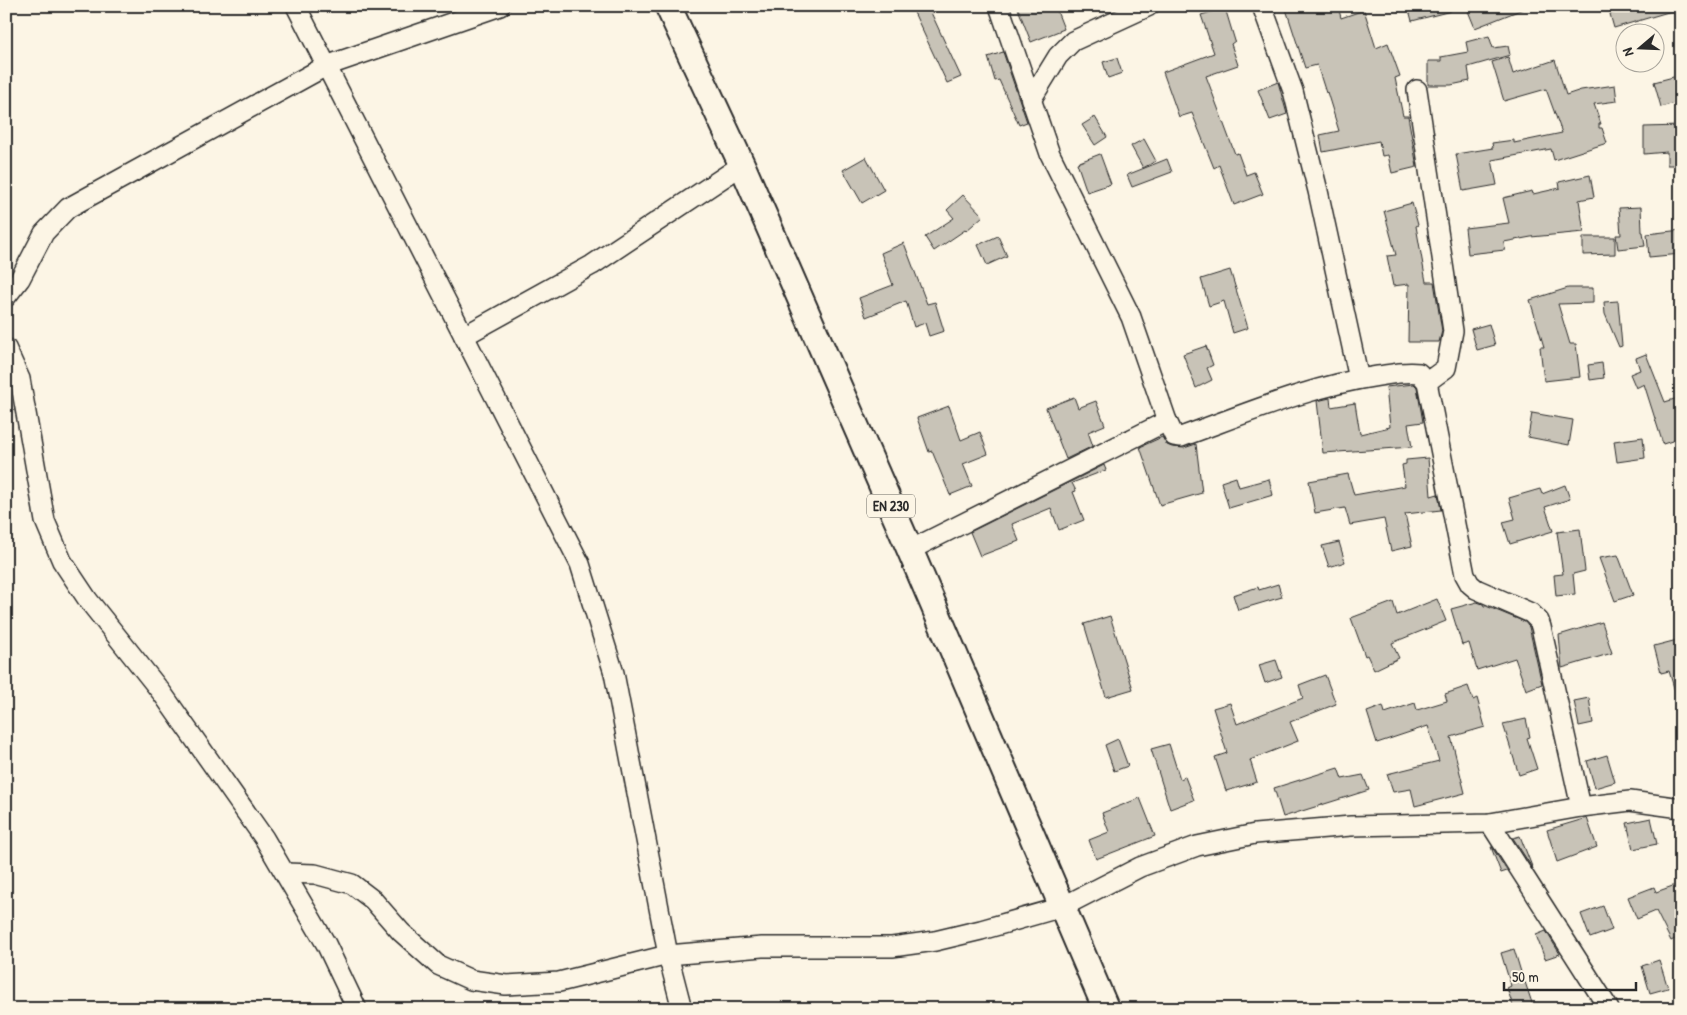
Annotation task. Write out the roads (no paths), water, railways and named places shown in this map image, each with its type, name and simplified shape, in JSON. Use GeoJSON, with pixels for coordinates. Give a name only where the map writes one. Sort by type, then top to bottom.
{"type":"FeatureCollection","features":[{"type":"Feature","properties":{"kind":"main road","name":"EN 230"},"geometry":{"type":"LineString","coordinates":[[668,6],[742,166],[910,550],[1106,1009]]}},
{"type":"Feature","properties":{"kind":"street"},"geometry":{"type":"LineString","coordinates":[[296,6],[580,564],[614,673],[668,955],[682,1009]]}},
{"type":"Feature","properties":{"kind":"street"},"geometry":{"type":"LineString","coordinates":[[6,297],[20,279],[44,232],[68,208],[326,66],[500,6]]}},
{"type":"Feature","properties":{"kind":"street"},"geometry":{"type":"LineString","coordinates":[[999,6],[1050,154],[1131,317],[1174,436],[1181,437],[1305,393],[1359,379],[1407,372],[1419,373],[1427,382],[1465,575],[1470,584],[1476,589],[1531,613],[1538,621],[1541,627],[1581,807]]}},
{"type":"Feature","properties":{"kind":"street"},"geometry":{"type":"LineString","coordinates":[[1031,100],[1058,56],[1073,41],[1149,6]]}},
{"type":"Feature","properties":{"kind":"street"},"geometry":{"type":"LineString","coordinates":[[1262,6],[1293,91],[1318,191],[1359,379]]}},
{"type":"Feature","properties":{"kind":"street"},"geometry":{"type":"LineString","coordinates":[[1416,90],[1453,331],[1446,368],[1427,382]]}},
{"type":"Feature","properties":{"kind":"street"},"geometry":{"type":"LineString","coordinates":[[464,336],[592,265],[742,166]]}},
{"type":"Feature","properties":{"kind":"street"},"geometry":{"type":"LineString","coordinates":[[6,348],[20,379],[45,521],[62,561],[88,600],[162,694],[264,838],[326,944],[354,1008]]}},
{"type":"Feature","properties":{"kind":"street"},"geometry":{"type":"LineString","coordinates":[[910,550],[1167,421]]}},
{"type":"Feature","properties":{"kind":"street"},"geometry":{"type":"LineString","coordinates":[[285,873],[315,874],[352,884],[373,900],[401,932],[438,965],[471,980],[506,985],[559,982],[668,955],[762,947],[892,947],[935,941],[1062,908],[1140,867],[1197,846],[1255,834],[1351,826],[1490,823],[1581,807],[1630,801],[1681,808]]}},
{"type":"Feature","properties":{"kind":"street"},"geometry":{"type":"LineString","coordinates":[[1490,823],[1609,1009]]}}]}
